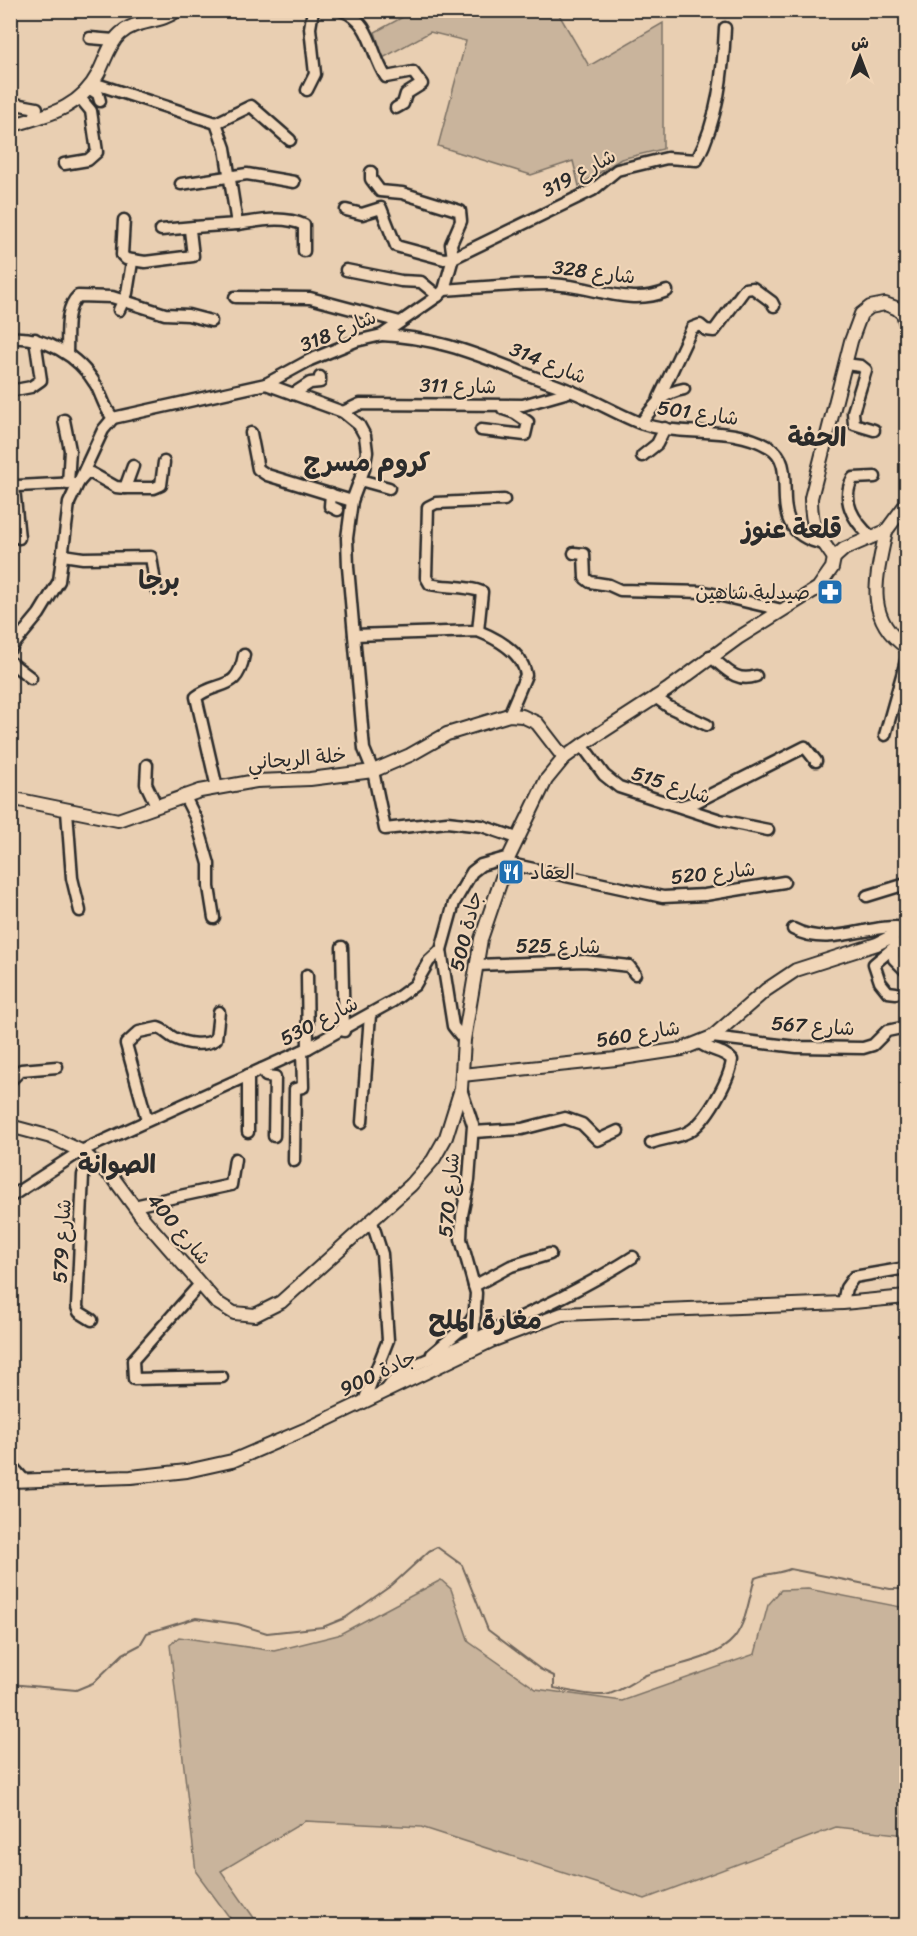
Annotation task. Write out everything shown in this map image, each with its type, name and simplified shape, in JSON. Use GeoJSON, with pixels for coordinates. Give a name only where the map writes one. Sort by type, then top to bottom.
{"type":"FeatureCollection","features":[{"type":"Feature","properties":{"kind":"main road"},"geometry":{"type":"LineString","coordinates":[[10,126],[65,109],[81,99],[91,86],[114,40],[125,29],[159,21],[178,10]]}},
{"type":"Feature","properties":{"kind":"main road"},"geometry":{"type":"LineString","coordinates":[[886,531],[844,549],[834,558],[816,534],[811,520],[811,498],[845,364],[861,314],[870,307],[885,304],[896,308],[903,314],[906,324]]}},
{"type":"Feature","properties":{"kind":"main road"},"geometry":{"type":"LineString","coordinates":[[906,504],[886,531],[877,586],[879,617],[891,636],[906,647]]}},
{"type":"Feature","properties":{"kind":"main road","name":"جادة 500"},"geometry":{"type":"LineString","coordinates":[[200,1284],[216,1302],[234,1313],[263,1312],[281,1302],[372,1222],[433,1160],[451,1127],[462,1089],[464,1040],[481,939],[508,860],[538,795],[564,758],[656,697],[710,656],[818,588],[832,568],[834,558]]}},
{"type":"Feature","properties":{"kind":"main road"},"geometry":{"type":"LineString","coordinates":[[509,715],[522,716],[537,723],[564,758]]}},
{"type":"Feature","properties":{"kind":"main road","name":"خلة الريحاني"},"geometry":{"type":"LineString","coordinates":[[10,798],[118,820],[184,795],[217,788],[256,781],[310,779],[372,771],[410,755],[447,734],[509,715]]}},
{"type":"Feature","properties":{"kind":"main road","name":"شارع 560"},"geometry":{"type":"LineString","coordinates":[[462,1075],[653,1054],[700,1043],[712,1037],[766,990],[796,970],[904,930]]}},
{"type":"Feature","properties":{"kind":"main road","name":"شارع 400"},"geometry":{"type":"LineString","coordinates":[[10,1126],[51,1137],[85,1154],[114,1179],[200,1284]]}},
{"type":"Feature","properties":{"kind":"main road","name":"جادة 900"},"geometry":{"type":"LineString","coordinates":[[10,1481],[131,1477],[187,1471],[232,1461],[492,1341],[562,1314],[843,1303],[906,1297]]}},
{"type":"Feature","properties":{"kind":"street"},"geometry":{"type":"LineString","coordinates":[[307,90],[315,74],[310,28],[313,10]]}},
{"type":"Feature","properties":{"kind":"street"},"geometry":{"type":"LineString","coordinates":[[341,10],[353,16],[370,36],[380,68],[386,77],[413,72],[417,75],[422,84],[406,94],[403,104],[396,108]]}},
{"type":"Feature","properties":{"kind":"street","name":"شارع 319"},"geometry":{"type":"LineString","coordinates":[[453,258],[593,190],[618,170],[667,158],[697,160],[710,134],[723,68],[725,28]]}},
{"type":"Feature","properties":{"kind":"street"},"geometry":{"type":"LineString","coordinates":[[90,38],[114,40]]}},
{"type":"Feature","properties":{"kind":"street"},"geometry":{"type":"LineString","coordinates":[[91,86],[98,94],[100,101]]}},
{"type":"Feature","properties":{"kind":"street"},"geometry":{"type":"LineString","coordinates":[[91,86],[216,123],[251,106],[290,140]]}},
{"type":"Feature","properties":{"kind":"street"},"geometry":{"type":"LineString","coordinates":[[64,164],[88,160],[97,152],[91,111],[81,99]]}},
{"type":"Feature","properties":{"kind":"street"},"geometry":{"type":"LineString","coordinates":[[10,103],[37,108],[34,118]]}},
{"type":"Feature","properties":{"kind":"street"},"geometry":{"type":"LineString","coordinates":[[216,123],[230,175],[237,224]]}},
{"type":"Feature","properties":{"kind":"street"},"geometry":{"type":"LineString","coordinates":[[346,270],[421,282],[441,293],[453,258],[451,244],[461,216],[458,208],[402,193],[380,191],[371,179],[371,172]]}},
{"type":"Feature","properties":{"kind":"street"},"geometry":{"type":"LineString","coordinates":[[181,184],[230,175],[258,175],[294,182]]}},
{"type":"Feature","properties":{"kind":"street"},"geometry":{"type":"LineString","coordinates":[[346,210],[362,214],[381,208],[396,246],[444,259],[453,258]]}},
{"type":"Feature","properties":{"kind":"street"},"geometry":{"type":"LineString","coordinates":[[161,230],[280,219],[295,221],[304,225],[304,251]]}},
{"type":"Feature","properties":{"kind":"street"},"geometry":{"type":"LineString","coordinates":[[124,220],[122,255],[132,262],[193,256],[190,230],[194,227]]}},
{"type":"Feature","properties":{"kind":"street"},"geometry":{"type":"LineString","coordinates":[[121,306],[127,293],[132,262]]}},
{"type":"Feature","properties":{"kind":"street","name":"شارع 328"},"geometry":{"type":"LineString","coordinates":[[441,293],[546,284],[626,296],[658,294],[667,291]]}},
{"type":"Feature","properties":{"kind":"street"},"geometry":{"type":"LineString","coordinates":[[641,423],[659,398],[692,328],[700,325],[706,330],[714,331],[745,289],[753,288],[774,306]]}},
{"type":"Feature","properties":{"kind":"street","name":"شارع 318"},"geometry":{"type":"LineString","coordinates":[[112,418],[266,384],[310,360],[356,341],[382,335],[441,293]]}},
{"type":"Feature","properties":{"kind":"street"},"geometry":{"type":"LineString","coordinates":[[67,353],[69,310],[71,303],[78,296],[112,297],[121,306],[165,314],[188,315],[211,321]]}},
{"type":"Feature","properties":{"kind":"street"},"geometry":{"type":"LineString","coordinates":[[235,297],[310,298],[400,322]]}},
{"type":"Feature","properties":{"kind":"street","name":"شارع 314"},"geometry":{"type":"LineString","coordinates":[[382,335],[430,339],[462,348],[572,391],[641,423]]}},
{"type":"Feature","properties":{"kind":"street"},"geometry":{"type":"LineString","coordinates":[[10,338],[35,339],[67,353],[95,384],[112,418],[73,483]]}},
{"type":"Feature","properties":{"kind":"street"},"geometry":{"type":"LineString","coordinates":[[10,392],[31,387],[41,380],[35,339]]}},
{"type":"Feature","properties":{"kind":"street"},"geometry":{"type":"LineString","coordinates":[[356,341],[367,350]]}},
{"type":"Feature","properties":{"kind":"street"},"geometry":{"type":"LineString","coordinates":[[845,364],[861,366],[866,370],[854,412],[854,424],[874,430]]}},
{"type":"Feature","properties":{"kind":"street"},"geometry":{"type":"LineString","coordinates":[[302,398],[310,383],[320,382],[320,377]]}},
{"type":"Feature","properties":{"kind":"street"},"geometry":{"type":"LineString","coordinates":[[266,384],[343,412],[353,418],[365,436],[367,452],[352,501],[347,538],[364,749],[372,771],[385,829],[447,822],[482,826],[517,838]]}},
{"type":"Feature","properties":{"kind":"street"},"geometry":{"type":"LineString","coordinates":[[659,398],[670,391],[684,389]]}},
{"type":"Feature","properties":{"kind":"street","name":"شارع 311"},"geometry":{"type":"LineString","coordinates":[[343,412],[360,404],[523,405],[572,391]]}},
{"type":"Feature","properties":{"kind":"street"},"geometry":{"type":"LineString","coordinates":[[481,430],[525,435],[527,430],[528,422],[491,405]]}},
{"type":"Feature","properties":{"kind":"street"},"geometry":{"type":"LineString","coordinates":[[10,649],[54,591],[61,572],[73,483],[64,420]]}},
{"type":"Feature","properties":{"kind":"street","name":"شارع 501"},"geometry":{"type":"LineString","coordinates":[[641,423],[665,428],[728,433],[770,447],[779,454],[785,508],[793,528],[807,538],[824,544]]}},
{"type":"Feature","properties":{"kind":"street"},"geometry":{"type":"LineString","coordinates":[[642,456],[657,444],[665,428]]}},
{"type":"Feature","properties":{"kind":"street"},"geometry":{"type":"LineString","coordinates":[[251,433],[258,468],[267,475],[352,501]]}},
{"type":"Feature","properties":{"kind":"street"},"geometry":{"type":"LineString","coordinates":[[19,538],[14,488],[73,483],[91,473],[116,487],[154,488],[161,485],[164,462]]}},
{"type":"Feature","properties":{"kind":"street"},"geometry":{"type":"LineString","coordinates":[[125,488],[133,466]]}},
{"type":"Feature","properties":{"kind":"street"},"geometry":{"type":"LineString","coordinates":[[871,537],[851,515],[847,488],[853,478],[875,477]]}},
{"type":"Feature","properties":{"kind":"street"},"geometry":{"type":"LineString","coordinates":[[360,480],[389,488]]}},
{"type":"Feature","properties":{"kind":"street"},"geometry":{"type":"LineString","coordinates":[[331,494],[330,506],[338,510]]}},
{"type":"Feature","properties":{"kind":"street"},"geometry":{"type":"LineString","coordinates":[[478,631],[482,592],[471,587],[437,586],[430,584],[426,577],[429,507],[436,503],[504,500]]}},
{"type":"Feature","properties":{"kind":"street"},"geometry":{"type":"LineString","coordinates":[[574,553],[584,554],[585,578],[590,582],[629,591],[678,589],[705,592],[782,610]]}},
{"type":"Feature","properties":{"kind":"street"},"geometry":{"type":"LineString","coordinates":[[63,555],[83,558],[150,557],[156,589]]}},
{"type":"Feature","properties":{"kind":"street"},"geometry":{"type":"LineString","coordinates":[[354,635],[478,631],[506,645],[526,670],[509,715]]}},
{"type":"Feature","properties":{"kind":"street"},"geometry":{"type":"LineString","coordinates":[[217,788],[196,697],[204,691],[219,688],[236,677],[241,672],[244,655]]}},
{"type":"Feature","properties":{"kind":"street"},"geometry":{"type":"LineString","coordinates":[[710,656],[737,678],[746,680],[756,676]]}},
{"type":"Feature","properties":{"kind":"street"},"geometry":{"type":"LineString","coordinates":[[885,735],[906,661]]}},
{"type":"Feature","properties":{"kind":"street"},"geometry":{"type":"LineString","coordinates":[[10,662],[31,678]]}},
{"type":"Feature","properties":{"kind":"street"},"geometry":{"type":"LineString","coordinates":[[656,697],[669,707],[706,724]]}},
{"type":"Feature","properties":{"kind":"street","name":"شارع 515"},"geometry":{"type":"LineString","coordinates":[[582,745],[604,775],[619,787],[720,820],[768,831]]}},
{"type":"Feature","properties":{"kind":"street"},"geometry":{"type":"LineString","coordinates":[[682,806],[698,801],[805,747],[816,761]]}},
{"type":"Feature","properties":{"kind":"street"},"geometry":{"type":"LineString","coordinates":[[147,765],[146,784],[156,805]]}},
{"type":"Feature","properties":{"kind":"street"},"geometry":{"type":"LineString","coordinates":[[184,795],[196,819],[209,864],[209,887],[214,918]]}},
{"type":"Feature","properties":{"kind":"street"},"geometry":{"type":"LineString","coordinates":[[67,810],[72,878],[80,910]]}},
{"type":"Feature","properties":{"kind":"street","name":"شارع 520"},"geometry":{"type":"LineString","coordinates":[[508,860],[663,897],[723,893],[783,882]]}},
{"type":"Feature","properties":{"kind":"street","name":"شارع 530"},"geometry":{"type":"LineString","coordinates":[[10,1197],[147,1120],[305,1050],[344,1030],[415,986],[429,961],[441,950],[454,903],[472,872],[481,866],[508,860]]}},
{"type":"Feature","properties":{"kind":"street"},"geometry":{"type":"LineString","coordinates":[[867,896],[906,884]]}},
{"type":"Feature","properties":{"kind":"street"},"geometry":{"type":"LineString","coordinates":[[793,929],[808,935],[825,936],[904,930]]}},
{"type":"Feature","properties":{"kind":"street"},"geometry":{"type":"LineString","coordinates":[[896,993],[888,992],[880,982],[874,964],[893,948],[904,930]]}},
{"type":"Feature","properties":{"kind":"street"},"geometry":{"type":"LineString","coordinates":[[342,947],[344,1030]]}},
{"type":"Feature","properties":{"kind":"street"},"geometry":{"type":"LineString","coordinates":[[893,948],[894,959],[906,971]]}},
{"type":"Feature","properties":{"kind":"street"},"geometry":{"type":"LineString","coordinates":[[441,950],[453,1026],[464,1040]]}},
{"type":"Feature","properties":{"kind":"street","name":"شارع 525"},"geometry":{"type":"LineString","coordinates":[[477,965],[585,961],[629,966],[635,974]]}},
{"type":"Feature","properties":{"kind":"street"},"geometry":{"type":"LineString","coordinates":[[294,1161],[295,1089],[303,1087],[307,975]]}},
{"type":"Feature","properties":{"kind":"street"},"geometry":{"type":"LineString","coordinates":[[147,1120],[126,1044],[139,1032],[158,1028],[182,1040],[203,1044],[212,1042],[216,1039],[219,1012]]}},
{"type":"Feature","properties":{"kind":"street"},"geometry":{"type":"LineString","coordinates":[[362,1122],[370,1015]]}},
{"type":"Feature","properties":{"kind":"street","name":"شارع 567"},"geometry":{"type":"LineString","coordinates":[[712,1037],[797,1047],[863,1048],[873,1045],[887,1031],[906,1027]]}},
{"type":"Feature","properties":{"kind":"street"},"geometry":{"type":"LineString","coordinates":[[651,1143],[689,1132],[703,1118],[719,1094],[732,1059],[726,1054],[707,1049],[700,1043]]}},
{"type":"Feature","properties":{"kind":"street"},"geometry":{"type":"LineString","coordinates":[[10,1081],[21,1070],[57,1067]]}},
{"type":"Feature","properties":{"kind":"street"},"geometry":{"type":"LineString","coordinates":[[261,1069],[266,1076],[275,1077],[274,1136]]}},
{"type":"Feature","properties":{"kind":"street"},"geometry":{"type":"LineString","coordinates":[[248,1075],[248,1132]]}},
{"type":"Feature","properties":{"kind":"street","name":"شارع 570"},"geometry":{"type":"LineString","coordinates":[[462,1089],[473,1132],[461,1239],[474,1286],[477,1311],[473,1340]]}},
{"type":"Feature","properties":{"kind":"street"},"geometry":{"type":"LineString","coordinates":[[473,1132],[522,1129],[565,1118],[582,1124],[598,1140],[618,1131]]}},
{"type":"Feature","properties":{"kind":"street","name":"شارع 579"},"geometry":{"type":"LineString","coordinates":[[85,1154],[77,1307],[79,1312],[92,1320]]}},
{"type":"Feature","properties":{"kind":"street"},"geometry":{"type":"LineString","coordinates":[[134,1206],[231,1185],[235,1158]]}},
{"type":"Feature","properties":{"kind":"street"},"geometry":{"type":"LineString","coordinates":[[364,1401],[388,1340],[382,1254],[372,1222]]}},
{"type":"Feature","properties":{"kind":"street"},"geometry":{"type":"LineString","coordinates":[[474,1286],[511,1266],[550,1254]]}},
{"type":"Feature","properties":{"kind":"street"},"geometry":{"type":"LineString","coordinates":[[420,1362],[473,1340],[579,1288],[633,1257]]}},
{"type":"Feature","properties":{"kind":"street"},"geometry":{"type":"LineString","coordinates":[[843,1303],[848,1282],[854,1277],[906,1268]]}},
{"type":"Feature","properties":{"kind":"street"},"geometry":{"type":"LineString","coordinates":[[200,1284],[134,1360],[134,1379],[222,1377]]}},
{"type":"Feature","properties":{"kind":"street"},"geometry":{"type":"LineString","coordinates":[[477,1311],[479,1326],[493,1329]]}},
{"type":"Feature","properties":{"kind":"street"},"geometry":{"type":"LineString","coordinates":[[386,1390],[393,1379],[453,1338],[470,1322],[477,1311]]}},
{"type":"Feature","properties":{"kind":"street"},"geometry":{"type":"LineString","coordinates":[[10,1464],[25,1480]]}},
{"type":"Feature","properties":{"kind":"shaded area"},"geometry":{"type":"Polygon","coordinates":[[[414,11],[557,11],[589,66],[663,23],[663,149],[621,159],[579,186],[573,161],[531,175],[438,146],[466,41],[430,32],[383,58],[375,32],[414,11]]]}},
{"type":"Feature","properties":{"kind":"shaded area"},"geometry":{"type":"Polygon","coordinates":[[[441,1580],[451,1589],[469,1642],[536,1689],[622,1701],[755,1654],[768,1605],[781,1590],[808,1589],[906,1608],[906,1835],[836,1827],[645,1899],[421,1827],[305,1821],[221,1871],[259,1925],[235,1925],[196,1872],[170,1645],[179,1637],[274,1651],[338,1635],[441,1580]]]}},
{"type":"Feature","properties":{"kind":"waterway"},"geometry":{"type":"LineString","coordinates":[[10,1684],[76,1690],[93,1683],[123,1654],[140,1645],[147,1633],[196,1618],[238,1624],[267,1633],[323,1627],[345,1618],[392,1585],[429,1551],[437,1547],[462,1565],[488,1630],[540,1669],[554,1676],[554,1688],[592,1695],[610,1694],[646,1675],[705,1657],[726,1646],[742,1625],[755,1578],[759,1576],[790,1569],[890,1589],[906,1589]]}},
{"type":"Feature","properties":{"kind":"place","name":"صيدلية شاهين"},"geometry":{"type":"Point","coordinates":[830,592]}},
{"type":"Feature","properties":{"kind":"place","name":"العقاد"},"geometry":{"type":"Point","coordinates":[511,872]}},
{"type":"Feature","properties":{"kind":"district","name":"الحفة"},"geometry":{"type":"Point","coordinates":[817,437]}},
{"type":"Feature","properties":{"kind":"district","name":"كروم مسرج"},"geometry":{"type":"Point","coordinates":[367,462]}},
{"type":"Feature","properties":{"kind":"district","name":"قلعة عنوز"},"geometry":{"type":"Point","coordinates":[792,529]}},
{"type":"Feature","properties":{"kind":"district","name":"برجا"},"geometry":{"type":"Point","coordinates":[159,580]}},
{"type":"Feature","properties":{"kind":"district","name":"الصوانة"},"geometry":{"type":"Point","coordinates":[117,1164]}},
{"type":"Feature","properties":{"kind":"district","name":"مغارة الملح"},"geometry":{"type":"Point","coordinates":[485,1320]}}]}
